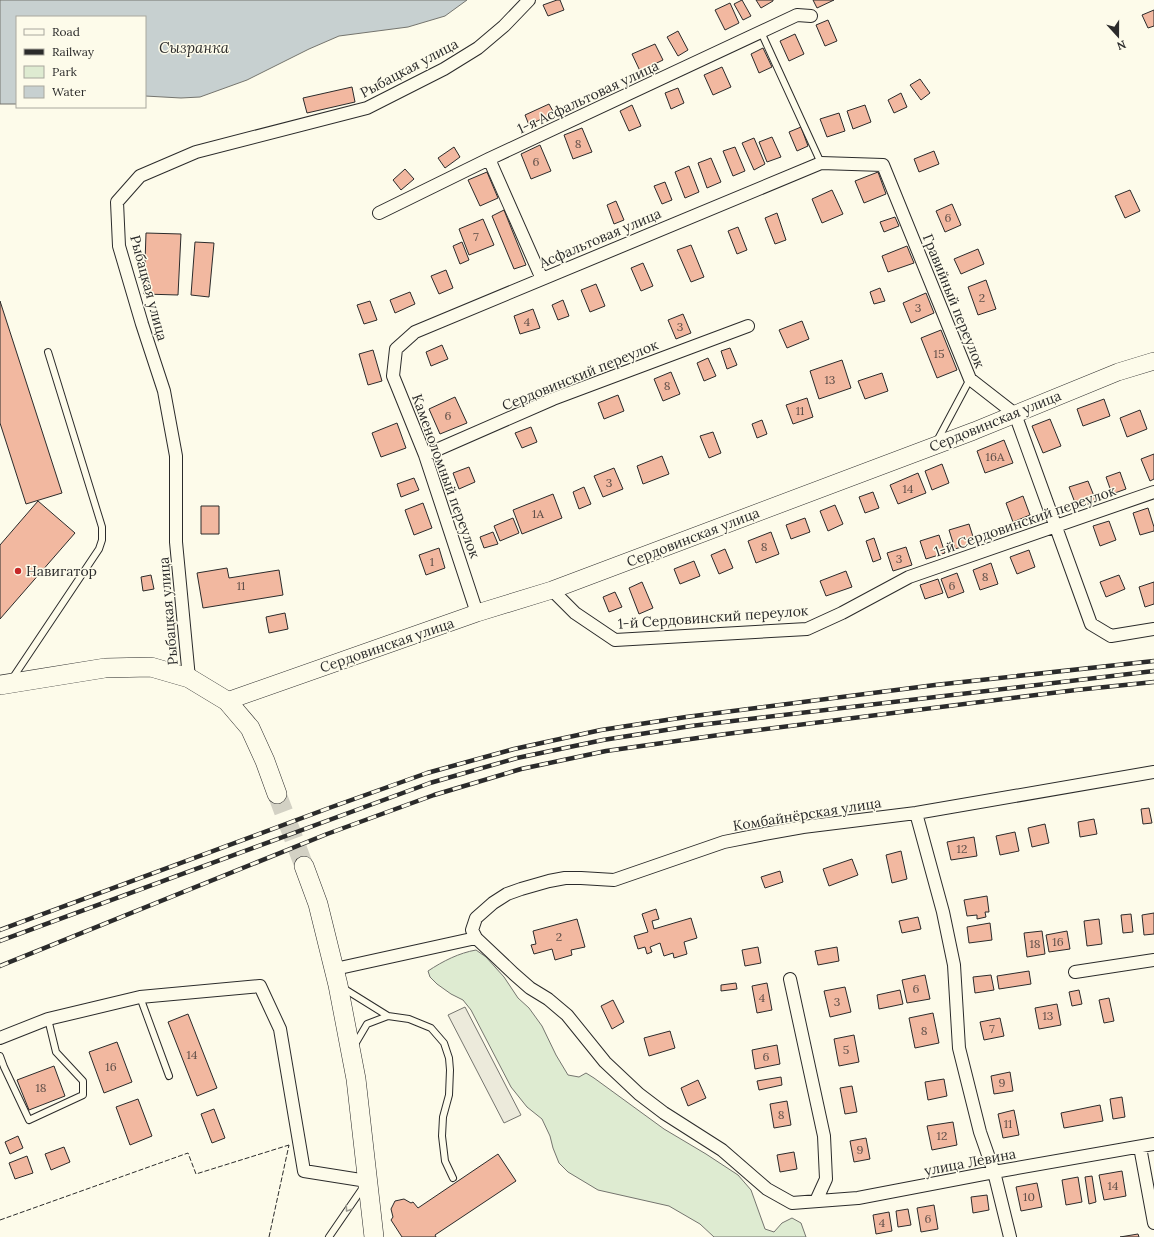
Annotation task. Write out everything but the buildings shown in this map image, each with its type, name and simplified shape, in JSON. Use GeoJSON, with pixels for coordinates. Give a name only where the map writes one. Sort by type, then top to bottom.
{"type":"FeatureCollection","features":[{"type":"Feature","properties":{"kind":"main road"},"geometry":{"type":"LineString","coordinates":[[5,684],[105,668],[151,667],[189,678],[227,701],[250,728],[266,761],[277,794]]}},
{"type":"Feature","properties":{"kind":"main road"},"geometry":{"type":"LineString","coordinates":[[304,866],[318,904],[336,977],[356,1079],[374,1237]]}},
{"type":"Feature","properties":{"kind":"street","name":"Рыбацкая улица"},"geometry":{"type":"LineString","coordinates":[[189,678],[176,542],[176,456],[164,392],[142,324],[120,246],[117,202],[140,176],[196,152],[373,106],[444,69],[478,48],[504,26],[529,0]]}},
{"type":"Feature","properties":{"kind":"street","name":"1-я Асфальтовая улица"},"geometry":{"type":"LineString","coordinates":[[379,213],[489,159],[797,15],[811,16]]}},
{"type":"Feature","properties":{"kind":"street"},"geometry":{"type":"LineString","coordinates":[[489,159],[542,278]]}},
{"type":"Feature","properties":{"kind":"street","name":"Асфальтовая улица"},"geometry":{"type":"LineString","coordinates":[[396,349],[415,332],[821,163]]}},
{"type":"Feature","properties":{"kind":"street","name":"Гравийный переулок"},"geometry":{"type":"LineString","coordinates":[[821,163],[883,165],[970,379],[1015,414]]}},
{"type":"Feature","properties":{"kind":"street","name":"Сердовинский переулок"},"geometry":{"type":"LineString","coordinates":[[425,455],[553,399],[748,326]]}},
{"type":"Feature","properties":{"kind":"street","name":"Каменоломный переулок"},"geometry":{"type":"LineString","coordinates":[[396,349],[393,376],[425,455],[478,613]]}},
{"type":"Feature","properties":{"kind":"street","name":"Сердовинская улица"},"geometry":{"type":"LineString","coordinates":[[227,701],[478,613],[552,590],[934,446],[1118,372],[1154,361]]}},
{"type":"Feature","properties":{"kind":"street"},"geometry":{"type":"LineString","coordinates":[[1015,414],[1091,624],[1111,636],[1154,629]]}},
{"type":"Feature","properties":{"kind":"street","name":"1-й Сердовинский переулок"},"geometry":{"type":"LineString","coordinates":[[552,590],[575,613],[615,640],[807,629],[842,613],[909,577],[1154,492]]}},
{"type":"Feature","properties":{"kind":"street","name":"Комбайнёрская улица"},"geometry":{"type":"LineString","coordinates":[[476,938],[472,930],[476,918],[493,902],[507,894],[521,889],[565,878],[614,880],[724,842],[803,827],[916,813],[1154,772]]}},
{"type":"Feature","properties":{"kind":"street"},"geometry":{"type":"LineString","coordinates":[[916,813],[943,912],[954,965],[959,1048],[980,1132],[994,1172],[1010,1237]]}},
{"type":"Feature","properties":{"kind":"street"},"geometry":{"type":"LineString","coordinates":[[336,977],[476,938]]}},
{"type":"Feature","properties":{"kind":"street","name":"улица Левина"},"geometry":{"type":"LineString","coordinates":[[476,938],[525,983],[548,999],[567,1015],[605,1062],[639,1094],[664,1113],[722,1150],[767,1188],[792,1203],[858,1198],[1154,1144]]}},
{"type":"Feature","properties":{"kind":"street"},"geometry":{"type":"LineString","coordinates":[[1075,972],[1154,960]]}},
{"type":"Feature","properties":{"kind":"street"},"geometry":{"type":"LineString","coordinates":[[790,979],[824,1136],[826,1179],[816,1201]]}},
{"type":"Feature","properties":{"kind":"street"},"geometry":{"type":"LineString","coordinates":[[0,1038],[48,1019],[140,998],[260,986],[280,1030],[304,1171],[367,1181]]}},
{"type":"Feature","properties":{"kind":"street"},"geometry":{"type":"LineString","coordinates":[[1140,1146],[1154,1223]]}},
{"type":"Feature","properties":{"kind":"lane"},"geometry":{"type":"LineString","coordinates":[[761,32],[821,163]]}},
{"type":"Feature","properties":{"kind":"lane"},"geometry":{"type":"LineString","coordinates":[[5,684],[99,549],[102,540],[102,527],[48,352]]}},
{"type":"Feature","properties":{"kind":"lane"},"geometry":{"type":"LineString","coordinates":[[934,446],[970,379]]}},
{"type":"Feature","properties":{"kind":"lane"},"geometry":{"type":"LineString","coordinates":[[336,977],[388,1016],[409,1019],[431,1028],[444,1043],[450,1058],[450,1070],[449,1095],[443,1117],[442,1136],[445,1161],[453,1178]]}},
{"type":"Feature","properties":{"kind":"lane"},"geometry":{"type":"LineString","coordinates":[[140,998],[169,1076]]}},
{"type":"Feature","properties":{"kind":"lane"},"geometry":{"type":"LineString","coordinates":[[351,1053],[367,1024],[388,1016]]}},
{"type":"Feature","properties":{"kind":"lane"},"geometry":{"type":"LineString","coordinates":[[0,1056],[29,1120],[83,1095],[83,1081],[56,1052],[48,1019]]}},
{"type":"Feature","properties":{"kind":"lane"},"geometry":{"type":"LineString","coordinates":[[329,1237],[367,1181]]}},
{"type":"Feature","properties":{"kind":"green space"},"geometry":{"type":"Polygon","coordinates":[[[476,950],[486,957],[504,977],[518,998],[529,1008],[542,1026],[556,1055],[568,1075],[579,1077],[586,1073],[664,1129],[738,1175],[751,1190],[765,1229],[774,1232],[782,1223],[792,1218],[801,1223],[806,1237],[714,1237],[700,1224],[669,1206],[598,1190],[568,1172],[559,1163],[550,1136],[542,1119],[527,1107],[511,1087],[471,1010],[463,1000],[451,994],[430,977],[428,971],[439,964],[457,955],[476,950]]]}},
{"type":"Feature","properties":{"kind":"shaded area"},"geometry":{"type":"Polygon","coordinates":[[[465,1007],[521,1115],[504,1123],[448,1015],[465,1007]]]}},
{"type":"Feature","properties":{"kind":"water","name":"Сызранка"},"geometry":{"type":"Polygon","coordinates":[[[0,0],[467,0],[445,16],[408,27],[339,36],[309,49],[247,80],[200,97],[181,98],[146,96],[146,16],[16,16],[16,104],[0,104],[0,0]]]}},
{"type":"Feature","properties":{"kind":"tunnel"},"geometry":{"type":"LineString","coordinates":[[277,794],[304,866]]}},
{"type":"Feature","properties":{"kind":"railway"},"geometry":{"type":"LineString","coordinates":[[0,930],[427,773],[514,749],[601,730],[686,717],[935,685],[1154,661]]}},
{"type":"Feature","properties":{"kind":"railway"},"geometry":{"type":"LineString","coordinates":[[0,941],[430,783],[517,758],[603,740],[691,726],[1154,671]]}},
{"type":"Feature","properties":{"kind":"railway"},"geometry":{"type":"LineString","coordinates":[[0,966],[327,834],[434,795],[521,769],[606,751],[726,734],[1076,690],[1154,682]]}},
{"type":"Feature","properties":{"kind":"fence"},"geometry":{"type":"LineString","coordinates":[[0,1220],[188,1153],[196,1174],[289,1145]]}},
{"type":"Feature","properties":{"kind":"fence"},"geometry":{"type":"LineString","coordinates":[[269,1237],[289,1145]]}},
{"type":"Feature","properties":{"kind":"place","name":"Навигатор"},"geometry":{"type":"Point","coordinates":[18,571]}}]}
